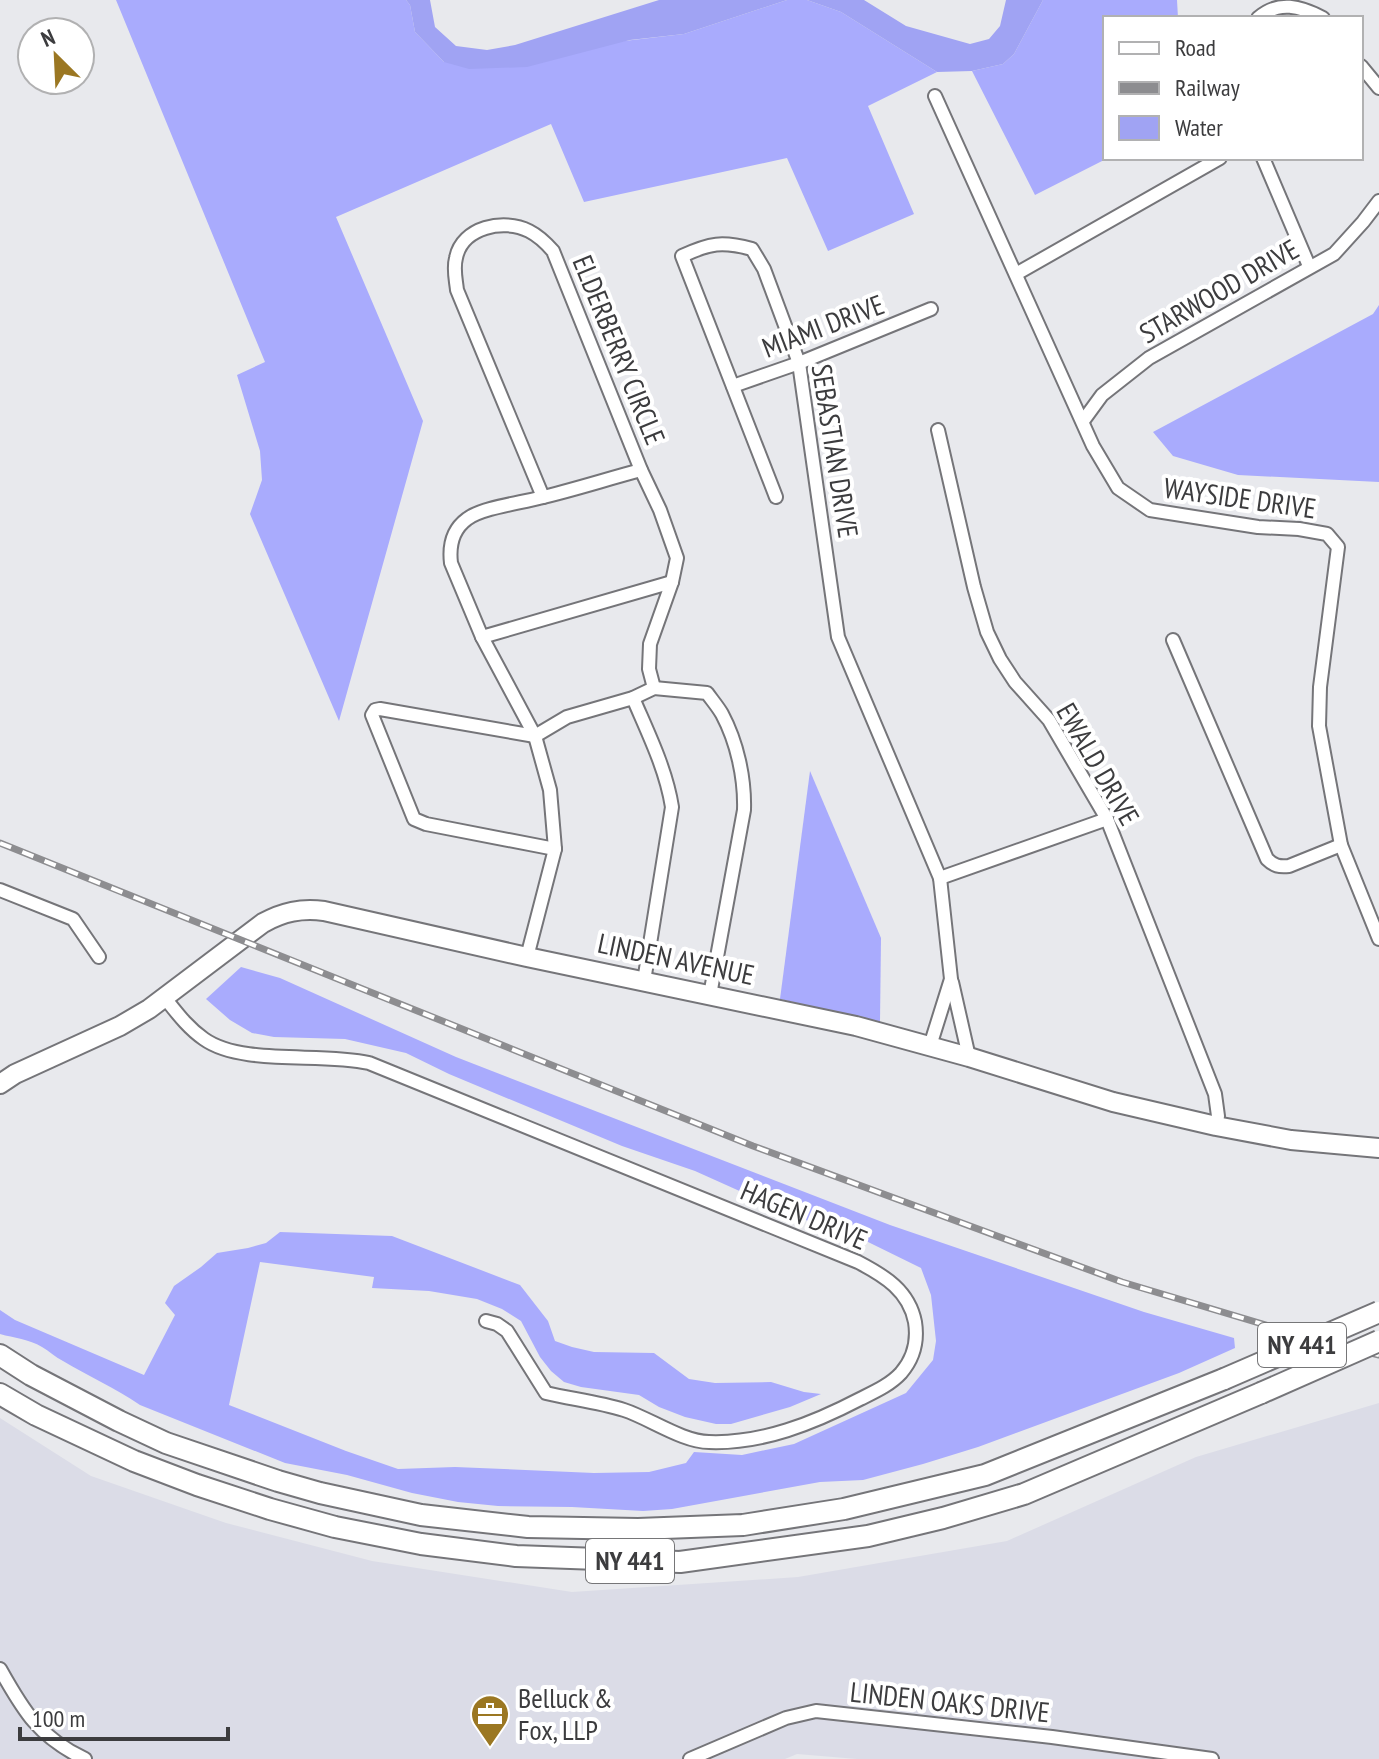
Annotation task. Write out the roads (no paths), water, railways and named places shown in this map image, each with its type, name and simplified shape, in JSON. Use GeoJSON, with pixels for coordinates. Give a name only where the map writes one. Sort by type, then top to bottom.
{"type":"FeatureCollection","features":[{"type":"Feature","properties":{"kind":"main road","name":"NY 441"},"geometry":{"type":"LineString","coordinates":[[0,1355],[31,1375],[166,1443],[320,1493],[421,1515],[528,1527],[638,1529],[743,1525],[844,1509],[985,1475],[1224,1379],[1379,1312]]}},
{"type":"Feature","properties":{"kind":"main road","name":"NY 441"},"geometry":{"type":"LineString","coordinates":[[0,1394],[36,1415],[146,1466],[270,1509],[335,1527],[421,1544],[516,1556],[680,1562],[868,1536],[1024,1494],[1379,1341]]}},
{"type":"Feature","properties":{"kind":"street"},"geometry":{"type":"LineString","coordinates":[[1260,16],[1285,4],[1319,16]]}},
{"type":"Feature","properties":{"kind":"street"},"geometry":{"type":"LineString","coordinates":[[1363,68],[1379,88]]}},
{"type":"Feature","properties":{"kind":"street","name":"WAYSIDE DRIVE"},"geometry":{"type":"LineString","coordinates":[[935,96],[1093,446],[1118,488],[1150,510],[1327,534],[1338,547],[1320,687],[1319,726],[1341,845],[1379,939]]}},
{"type":"Feature","properties":{"kind":"street"},"geometry":{"type":"LineString","coordinates":[[1016,274],[1216,160]]}},
{"type":"Feature","properties":{"kind":"street"},"geometry":{"type":"LineString","coordinates":[[1264,160],[1309,266]]}},
{"type":"Feature","properties":{"kind":"street","name":"STARWOOD DRIVE"},"geometry":{"type":"LineString","coordinates":[[1083,421],[1102,395],[1149,358],[1334,254],[1379,201]]}},
{"type":"Feature","properties":{"kind":"street","name":"ELDERBERRY CIRCLE"},"geometry":{"type":"LineString","coordinates":[[543,497],[457,290],[456,256],[462,242],[489,226],[508,224],[526,229],[541,238],[553,251],[660,510],[677,558],[672,582],[650,644],[649,669],[654,688]]}},
{"type":"Feature","properties":{"kind":"street","name":"SEBASTIAN DRIVE"},"geometry":{"type":"LineString","coordinates":[[776,497],[682,256],[703,246],[717,243],[752,249],[764,269],[799,363],[838,637],[940,878],[951,979],[969,1057]]}},
{"type":"Feature","properties":{"kind":"street","name":"MIAMI DRIVE"},"geometry":{"type":"LineString","coordinates":[[733,386],[799,363],[931,309]]}},
{"type":"Feature","properties":{"kind":"street","name":"EWALD DRIVE"},"geometry":{"type":"LineString","coordinates":[[938,430],[987,632],[1015,682],[1049,720],[1107,819],[1215,1094],[1216,1126]]}},
{"type":"Feature","properties":{"kind":"street"},"geometry":{"type":"LineString","coordinates":[[527,957],[555,849],[550,790],[535,736],[482,637],[451,563],[452,539],[458,528],[476,514],[641,470]]}},
{"type":"Feature","properties":{"kind":"street"},"geometry":{"type":"LineString","coordinates":[[482,637],[672,582]]}},
{"type":"Feature","properties":{"kind":"street"},"geometry":{"type":"LineString","coordinates":[[1173,640],[1267,859],[1273,865],[1289,866],[1341,845]]}},
{"type":"Feature","properties":{"kind":"street"},"geometry":{"type":"LineString","coordinates":[[555,849],[414,819],[372,715],[375,710],[535,736],[567,717],[633,698],[654,688],[707,693],[722,714],[732,738],[745,793],[710,995]]}},
{"type":"Feature","properties":{"kind":"street"},"geometry":{"type":"LineString","coordinates":[[633,698],[665,778],[672,807],[644,981]]}},
{"type":"Feature","properties":{"kind":"street"},"geometry":{"type":"LineString","coordinates":[[940,878],[1107,819]]}},
{"type":"Feature","properties":{"kind":"street"},"geometry":{"type":"LineString","coordinates":[[0,890],[73,919],[99,957]]}},
{"type":"Feature","properties":{"kind":"street","name":"LINDEN AVENUE"},"geometry":{"type":"LineString","coordinates":[[0,1084],[15,1074],[120,1026],[165,998],[253,930],[283,913],[306,909],[856,1026],[1113,1102],[1216,1126],[1291,1140],[1379,1148]]}},
{"type":"Feature","properties":{"kind":"street","name":"SEBASTIAN DRIVE"},"geometry":{"type":"LineString","coordinates":[[930,1046],[951,979]]}},
{"type":"Feature","properties":{"kind":"street","name":"HAGEN DRIVE"},"geometry":{"type":"LineString","coordinates":[[165,998],[194,1032],[228,1052],[343,1058],[369,1063],[858,1262],[893,1283],[905,1296],[913,1313],[916,1345],[900,1374],[844,1408],[765,1437],[706,1443],[624,1410],[546,1393],[507,1331],[486,1321]]}},
{"type":"Feature","properties":{"kind":"street"},"geometry":{"type":"LineString","coordinates":[[0,1669],[31,1720],[50,1738],[85,1759]]}},
{"type":"Feature","properties":{"kind":"street","name":"LINDEN OAKS DRIVE"},"geometry":{"type":"LineString","coordinates":[[690,1759],[786,1718],[816,1711],[1052,1737],[1212,1759]]}},
{"type":"Feature","properties":{"kind":"water"},"geometry":{"type":"Polygon","coordinates":[[[406,0],[430,0],[435,27],[456,46],[487,50],[515,45],[659,0],[787,0],[684,34],[630,40],[527,67],[469,69],[444,62],[415,32],[410,5],[406,0]]]}},
{"type":"Feature","properties":{"kind":"water"},"geometry":{"type":"Polygon","coordinates":[[[807,0],[864,0],[906,26],[970,44],[989,39],[1000,26],[1006,0],[1043,0],[1014,54],[1003,64],[972,71],[937,72],[841,12],[807,0]]]}},
{"type":"Feature","properties":{"kind":"railway"},"geometry":{"type":"LineString","coordinates":[[0,843],[753,1146],[1122,1282],[1379,1355]]}},
{"type":"Feature","properties":{"kind":"place","name":"Belluck & Fox, LLP"},"geometry":{"type":"Point","coordinates":[490,1748]}}]}
